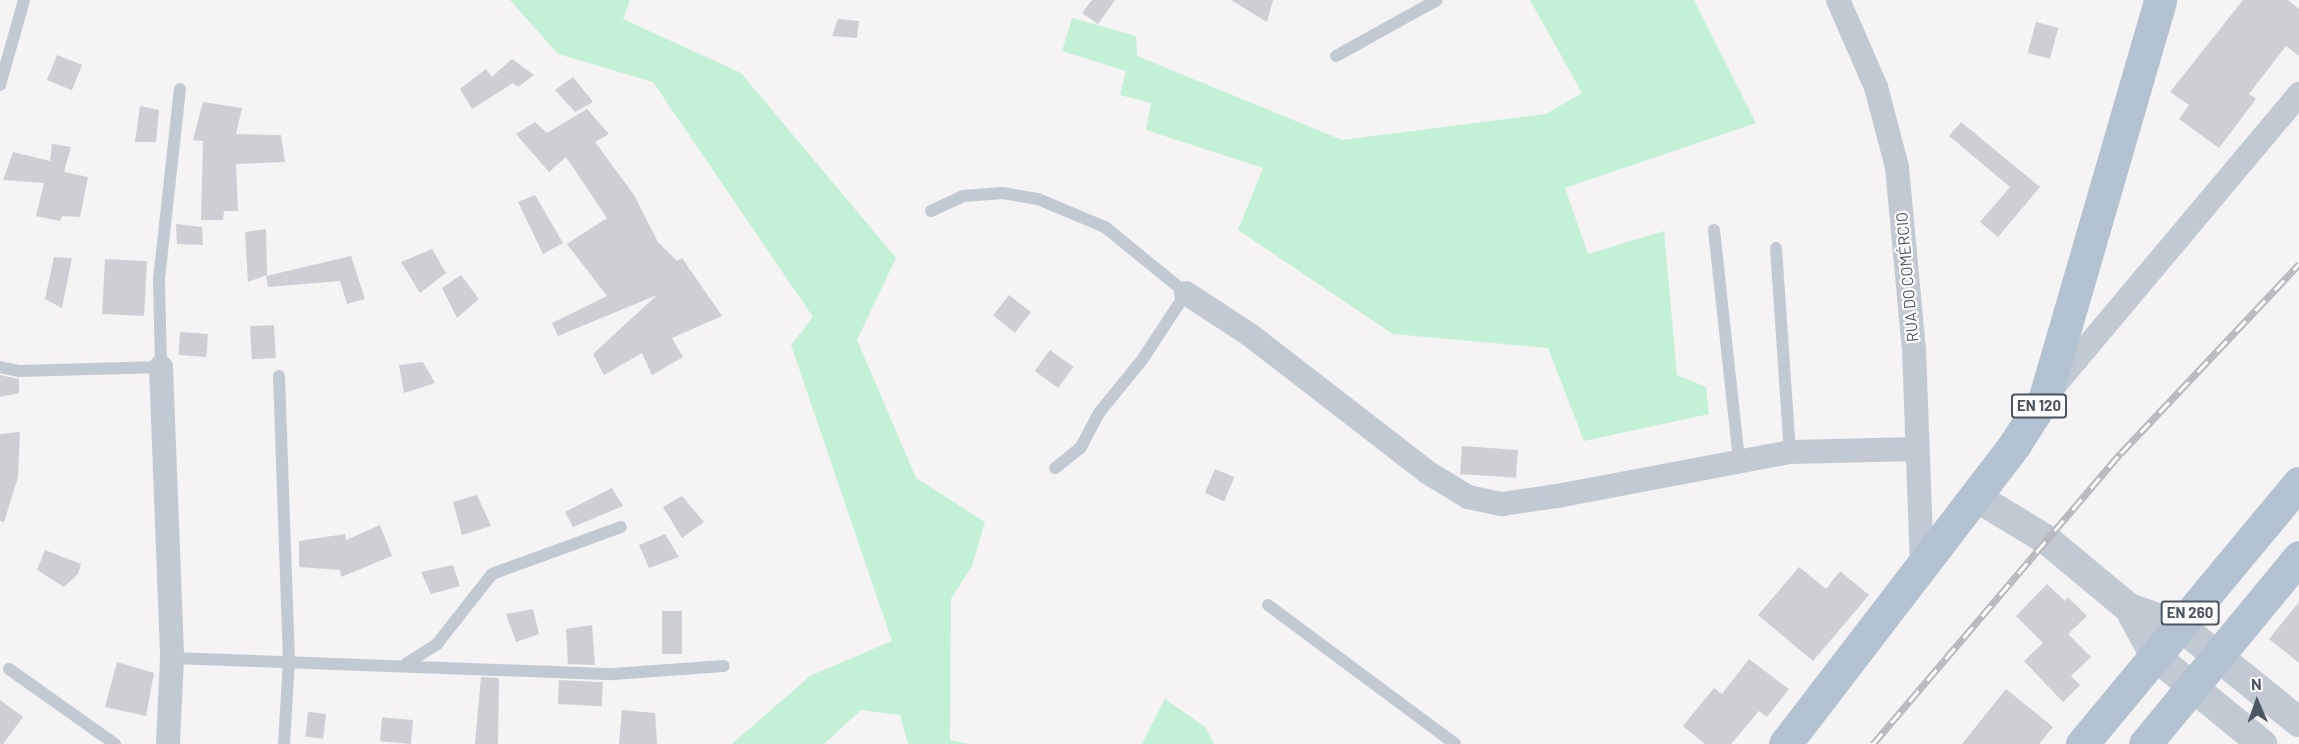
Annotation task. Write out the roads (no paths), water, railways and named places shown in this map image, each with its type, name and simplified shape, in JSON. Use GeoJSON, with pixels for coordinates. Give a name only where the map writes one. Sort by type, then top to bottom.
{"type":"FeatureCollection","features":[{"type":"Feature","properties":{"kind":"main road","name":"EN 120"},"geometry":{"type":"LineString","coordinates":[[1785,744],[1976,496],[2045,397],[2160,0]]}},
{"type":"Feature","properties":{"kind":"main road","name":"EN 260"},"geometry":{"type":"LineString","coordinates":[[2082,744],[2299,483]]}},
{"type":"Feature","properties":{"kind":"main road","name":"EN 260"},"geometry":{"type":"LineString","coordinates":[[2145,744],[2299,557]]}},
{"type":"Feature","properties":{"kind":"street","name":"RUA DO COMÉRCIO"},"geometry":{"type":"LineString","coordinates":[[1838,0],[1876,87],[1896,168],[1914,349],[1922,565]]}},
{"type":"Feature","properties":{"kind":"street"},"geometry":{"type":"LineString","coordinates":[[2045,397],[2299,94]]}},
{"type":"Feature","properties":{"kind":"street"},"geometry":{"type":"LineString","coordinates":[[1186,293],[1250,335],[1428,472],[1468,497],[1502,504],[1557,496],[1790,452],[1917,448]]}},
{"type":"Feature","properties":{"kind":"street"},"geometry":{"type":"LineString","coordinates":[[161,367],[172,658],[168,744]]}},
{"type":"Feature","properties":{"kind":"street"},"geometry":{"type":"LineString","coordinates":[[1976,496],[2046,540],[2129,608],[2180,626],[2299,722]]}},
{"type":"Feature","properties":{"kind":"street"},"geometry":{"type":"LineString","coordinates":[[2129,608],[2155,656],[2262,744]]}},
{"type":"Feature","properties":{"kind":"lane"},"geometry":{"type":"LineString","coordinates":[[0,85],[24,0]]}},
{"type":"Feature","properties":{"kind":"lane"},"geometry":{"type":"LineString","coordinates":[[1336,56],[1437,0]]}},
{"type":"Feature","properties":{"kind":"lane"},"geometry":{"type":"LineString","coordinates":[[0,367],[19,371],[161,367],[159,279],[180,89]]}},
{"type":"Feature","properties":{"kind":"lane"},"geometry":{"type":"LineString","coordinates":[[931,211],[963,196],[1004,193],[1038,199],[1106,227],[1186,293],[1142,360],[1099,413],[1080,448],[1055,468]]}},
{"type":"Feature","properties":{"kind":"lane"},"geometry":{"type":"LineString","coordinates":[[1714,230],[1739,461]]}},
{"type":"Feature","properties":{"kind":"lane"},"geometry":{"type":"LineString","coordinates":[[1776,248],[1790,452]]}},
{"type":"Feature","properties":{"kind":"lane"},"geometry":{"type":"LineString","coordinates":[[279,376],[289,660],[284,744]]}},
{"type":"Feature","properties":{"kind":"lane"},"geometry":{"type":"LineString","coordinates":[[407,663],[437,644],[492,574],[621,526]]}},
{"type":"Feature","properties":{"kind":"lane"},"geometry":{"type":"LineString","coordinates":[[1268,605],[1455,744]]}},
{"type":"Feature","properties":{"kind":"lane"},"geometry":{"type":"LineString","coordinates":[[172,658],[407,663],[613,674],[724,666]]}},
{"type":"Feature","properties":{"kind":"lane"},"geometry":{"type":"LineString","coordinates":[[9,669],[115,744]]}},
{"type":"Feature","properties":{"kind":"railway"},"geometry":{"type":"LineString","coordinates":[[1873,744],[2121,453],[2299,264]]}}]}
